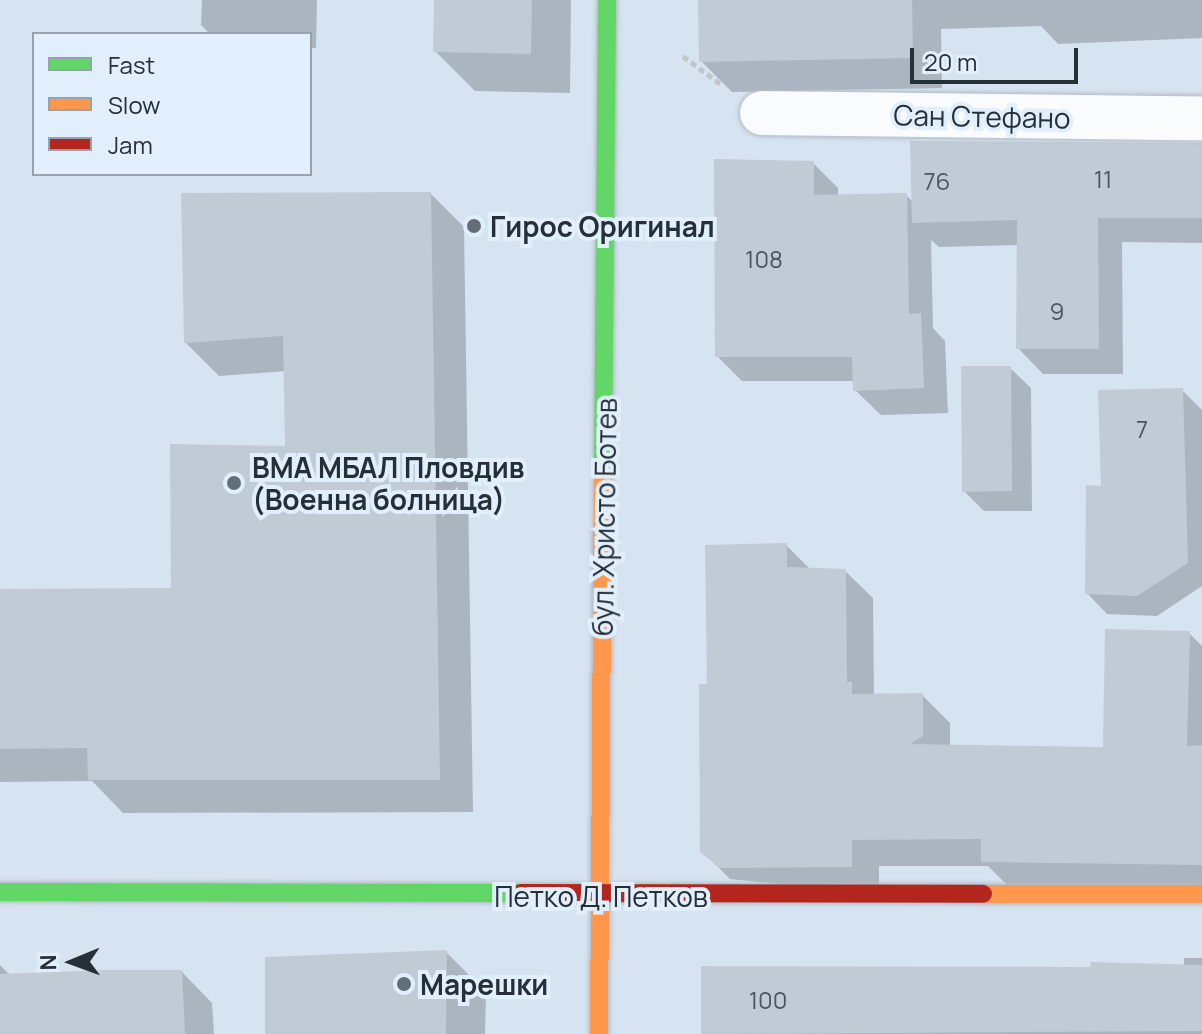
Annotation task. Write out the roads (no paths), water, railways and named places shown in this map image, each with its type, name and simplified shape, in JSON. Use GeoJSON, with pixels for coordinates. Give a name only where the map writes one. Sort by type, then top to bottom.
{"type":"FeatureCollection","features":[{"type":"Feature","properties":{"kind":"street","name":"бул. Христо Ботев"},"geometry":{"type":"LineString","coordinates":[[599,1034],[607,0]]}},
{"type":"Feature","properties":{"kind":"street","name":"Сан Стефано"},"geometry":{"type":"LineString","coordinates":[[762,113],[1202,118]]}},
{"type":"Feature","properties":{"kind":"street","name":"Петко Д. Петков"},"geometry":{"type":"LineString","coordinates":[[0,892],[600,897],[1202,894]]}},
{"type":"Feature","properties":{"kind":"place","name":"Гирос Оригинал"},"geometry":{"type":"Point","coordinates":[474,226]}},
{"type":"Feature","properties":{"kind":"place","name":"ВМА МБАЛ Пловдив (Военна болница)"},"geometry":{"type":"Point","coordinates":[234,483]}},
{"type":"Feature","properties":{"kind":"place","name":"Марешки"},"geometry":{"type":"Point","coordinates":[404,984]}}]}
